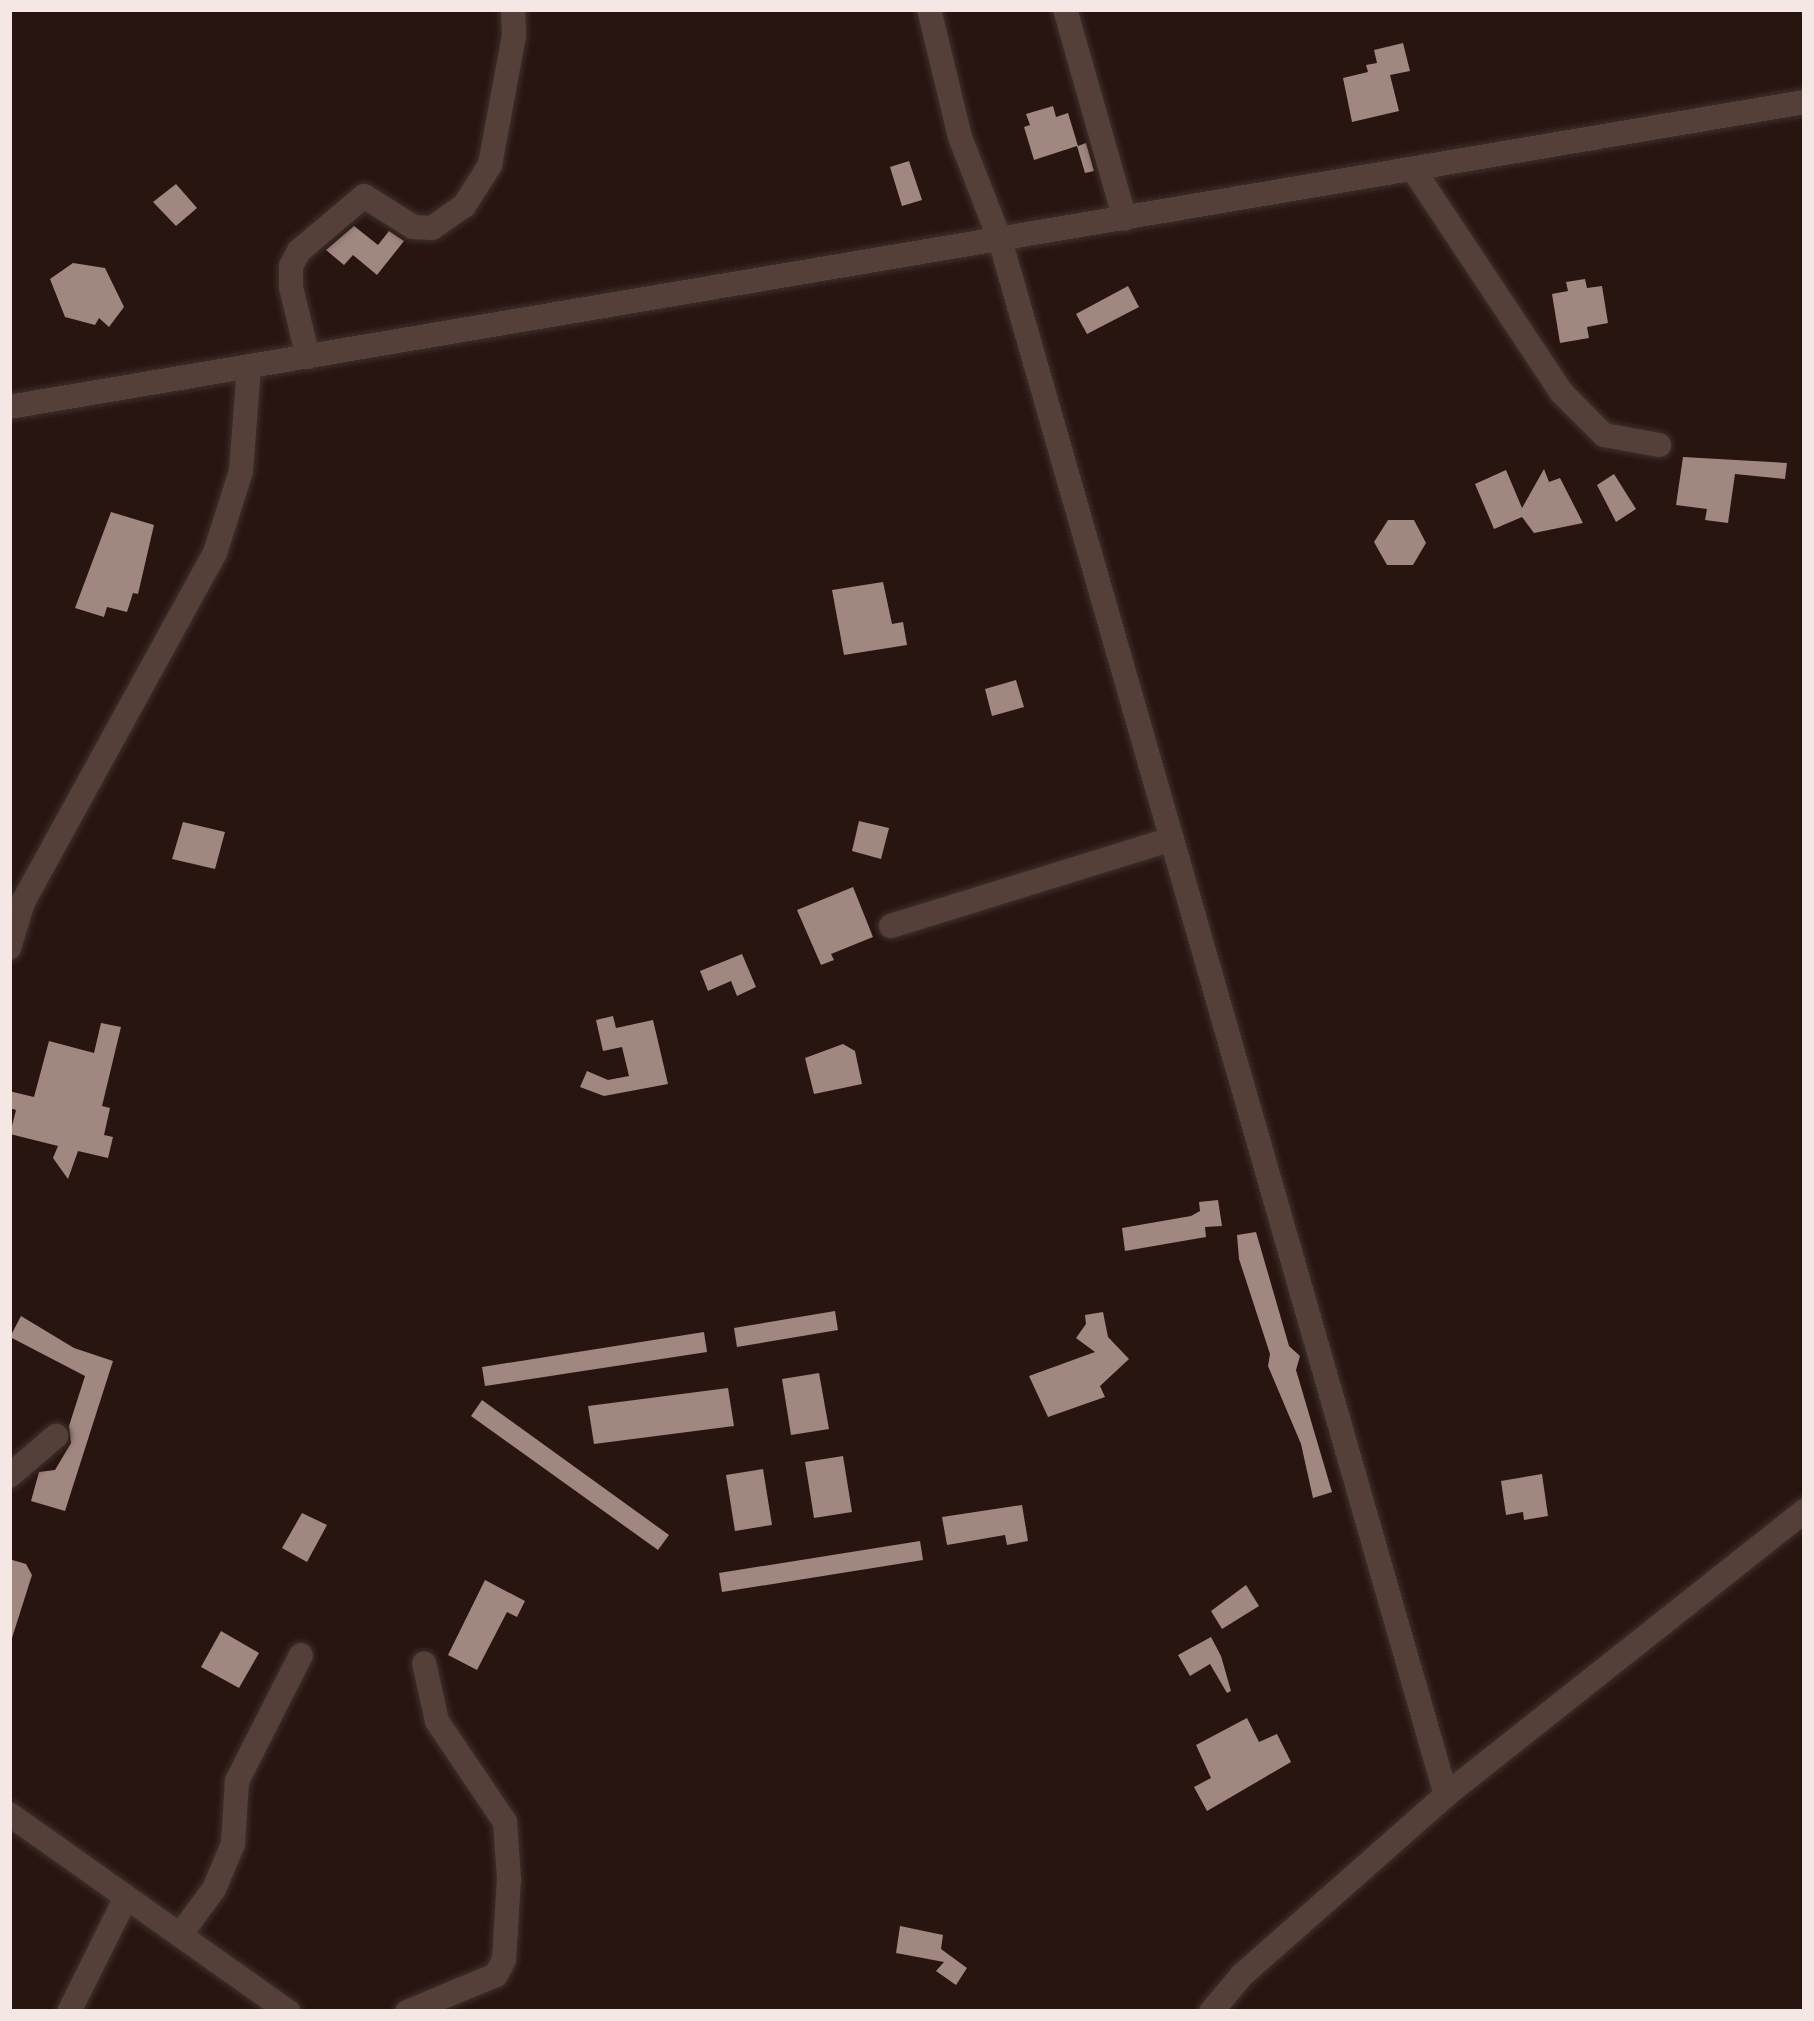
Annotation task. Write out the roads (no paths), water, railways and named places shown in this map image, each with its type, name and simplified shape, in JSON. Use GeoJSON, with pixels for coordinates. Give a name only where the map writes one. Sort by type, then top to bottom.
{"type":"FeatureCollection","features":[{"type":"Feature","properties":{"kind":"street"},"geometry":{"type":"LineString","coordinates":[[308,357],[290,287],[299,251],[364,196],[413,227],[432,228],[464,206],[490,165],[514,35],[513,9]]}},
{"type":"Feature","properties":{"kind":"street"},"geometry":{"type":"LineString","coordinates":[[929,9],[960,137],[1000,240],[1447,1796]]}},
{"type":"Feature","properties":{"kind":"street"},"geometry":{"type":"LineString","coordinates":[[1065,9],[1125,219]]}},
{"type":"Feature","properties":{"kind":"street"},"geometry":{"type":"LineString","coordinates":[[9,407],[1805,102]]}},
{"type":"Feature","properties":{"kind":"street"},"geometry":{"type":"LineString","coordinates":[[1413,170],[1561,392],[1604,436],[1659,445]]}},
{"type":"Feature","properties":{"kind":"street"},"geometry":{"type":"LineString","coordinates":[[9,948],[22,902],[215,553],[242,471],[250,367]]}},
{"type":"Feature","properties":{"kind":"street"},"geometry":{"type":"LineString","coordinates":[[891,926],[1172,839]]}},
{"type":"Feature","properties":{"kind":"street"},"geometry":{"type":"LineString","coordinates":[[9,1476],[56,1436]]}},
{"type":"Feature","properties":{"kind":"street"},"geometry":{"type":"LineString","coordinates":[[1211,2012],[1242,1976],[1447,1796],[1805,1510]]}},
{"type":"Feature","properties":{"kind":"street"},"geometry":{"type":"LineString","coordinates":[[180,1935],[214,1889],[226,1859],[237,1780],[301,1654]]}},
{"type":"Feature","properties":{"kind":"street"},"geometry":{"type":"LineString","coordinates":[[407,2012],[496,1975],[504,1960],[509,1879],[505,1822],[437,1721],[424,1663]]}},
{"type":"Feature","properties":{"kind":"street"},"geometry":{"type":"LineString","coordinates":[[9,1814],[290,2012]]}},
{"type":"Feature","properties":{"kind":"street"},"geometry":{"type":"LineString","coordinates":[[69,2012],[126,1897]]}}]}
